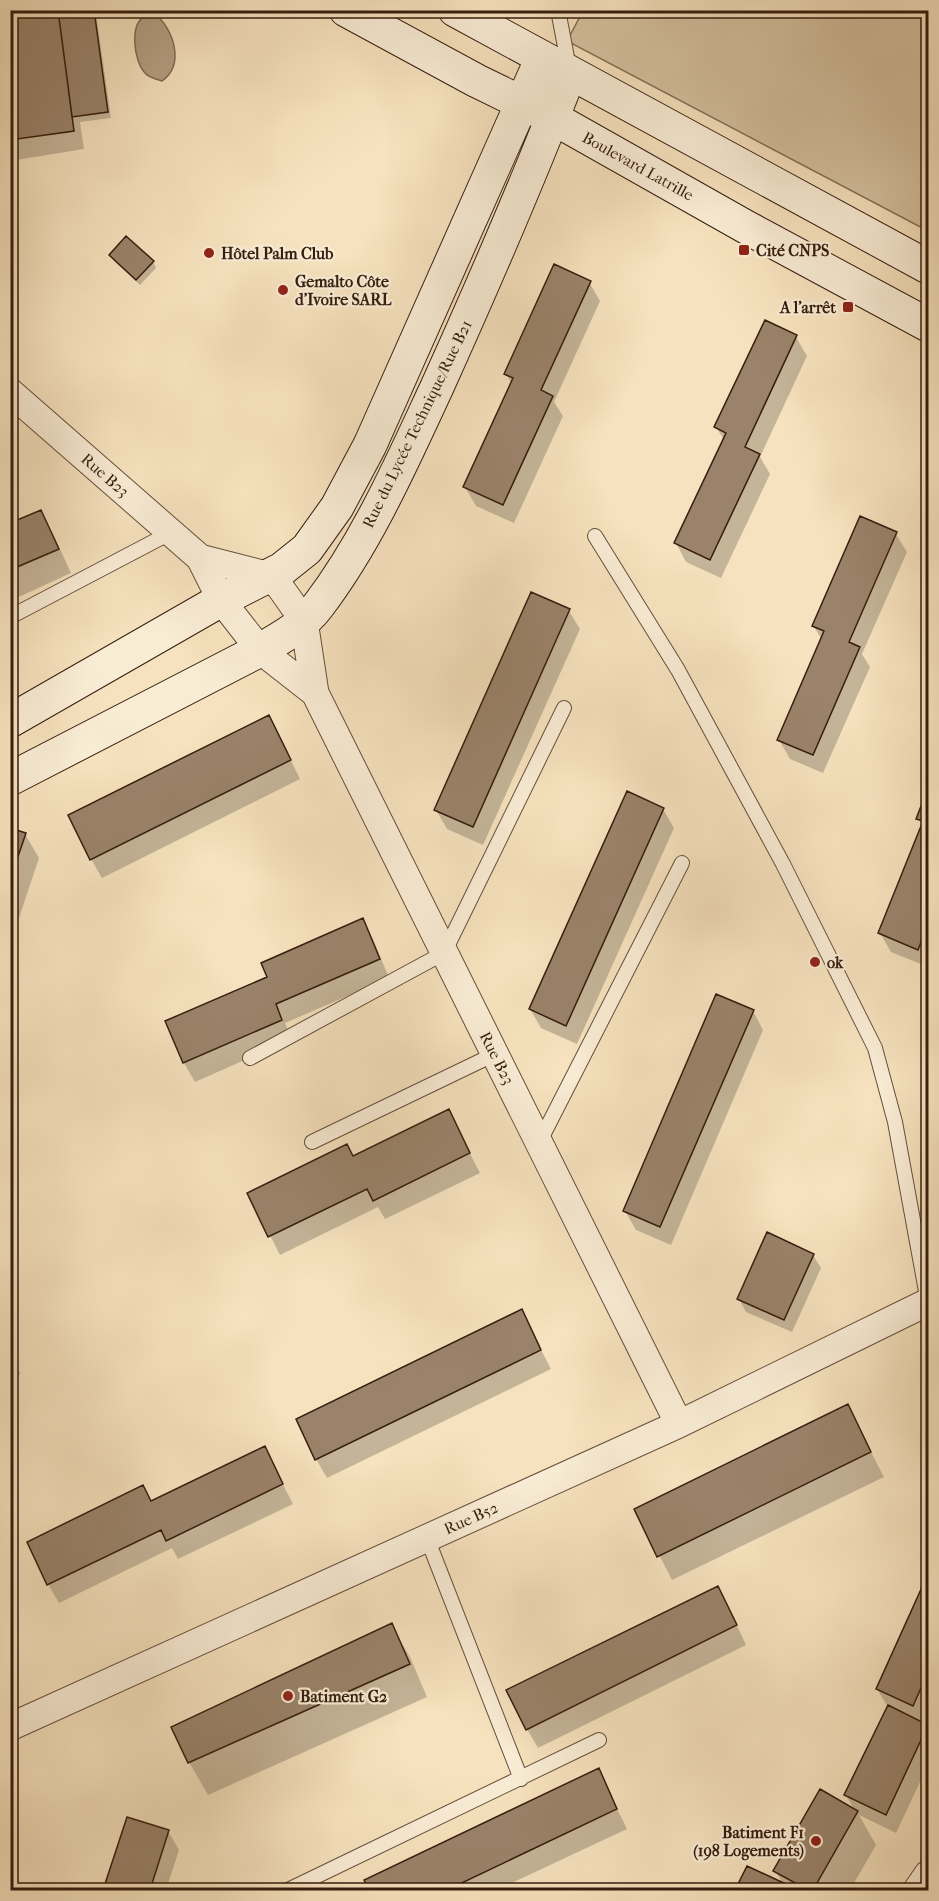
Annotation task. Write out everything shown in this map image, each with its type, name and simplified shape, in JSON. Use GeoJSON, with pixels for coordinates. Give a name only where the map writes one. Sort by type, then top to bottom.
{"type":"FeatureCollection","features":[{"type":"Feature","properties":{"kind":"street","name":"Boulevard Latrille"},"geometry":{"type":"LineString","coordinates":[[346,10],[477,81],[553,118],[928,325]]}},
{"type":"Feature","properties":{"kind":"street"},"geometry":{"type":"LineString","coordinates":[[455,10],[928,267]]}},
{"type":"Feature","properties":{"kind":"street","name":"Rue du Lycée Technique/Rue B21"},"geometry":{"type":"LineString","coordinates":[[10,721],[221,600],[270,576],[307,549],[337,507],[359,466],[542,58]]}},
{"type":"Feature","properties":{"kind":"street","name":"Rue du Lycée Technique/Rue B21"},"geometry":{"type":"LineString","coordinates":[[10,779],[260,650],[283,637],[304,621],[317,607],[366,532],[409,447],[531,176],[570,73]]}},
{"type":"Feature","properties":{"kind":"street","name":"Rue B23"},"geometry":{"type":"LineString","coordinates":[[10,392],[200,558]]}},
{"type":"Feature","properties":{"kind":"street"},"geometry":{"type":"LineString","coordinates":[[200,558],[270,576],[280,586],[304,621],[315,693]]}},
{"type":"Feature","properties":{"kind":"street"},"geometry":{"type":"LineString","coordinates":[[200,558],[221,600],[260,650],[315,693]]}},
{"type":"Feature","properties":{"kind":"street","name":"Rue B23"},"geometry":{"type":"LineString","coordinates":[[315,693],[679,1424]]}},
{"type":"Feature","properties":{"kind":"street","name":"Rue B52"},"geometry":{"type":"LineString","coordinates":[[10,1727],[679,1424],[928,1302]]}},
{"type":"Feature","properties":{"kind":"street"},"geometry":{"type":"LineString","coordinates":[[917,1890],[928,1874]]}},
{"type":"Feature","properties":{"kind":"lane"},"geometry":{"type":"LineString","coordinates":[[558,10],[570,73]]}},
{"type":"Feature","properties":{"kind":"lane"},"geometry":{"type":"LineString","coordinates":[[10,617],[172,532]]}},
{"type":"Feature","properties":{"kind":"lane"},"geometry":{"type":"LineString","coordinates":[[595,536],[678,670],[783,864],[875,1048],[895,1122],[928,1302]]}},
{"type":"Feature","properties":{"kind":"lane"},"geometry":{"type":"LineString","coordinates":[[250,1058],[444,953],[564,708]]}},
{"type":"Feature","properties":{"kind":"lane"},"geometry":{"type":"LineString","coordinates":[[539,1143],[682,863]]}},
{"type":"Feature","properties":{"kind":"lane"},"geometry":{"type":"LineString","coordinates":[[312,1142],[495,1054]]}},
{"type":"Feature","properties":{"kind":"lane"},"geometry":{"type":"LineString","coordinates":[[427,1538],[520,1779]]}},
{"type":"Feature","properties":{"kind":"lane"},"geometry":{"type":"LineString","coordinates":[[288,1890],[599,1740]]}},
{"type":"Feature","properties":{"kind":"shaded area"},"geometry":{"type":"Polygon","coordinates":[[[583,11],[928,11],[928,231],[567,41],[583,11]]]}},
{"type":"Feature","properties":{"kind":"shaded area"},"geometry":{"type":"Polygon","coordinates":[[[155,14],[167,29],[174,47],[173,66],[162,81],[148,76],[141,68],[135,43],[140,20],[145,16],[155,14]]]}},
{"type":"Feature","properties":{"kind":"building"},"geometry":{"type":"Polygon","coordinates":[[[58,10],[74,131],[10,140],[10,12],[58,10]]]}},
{"type":"Feature","properties":{"kind":"building"},"geometry":{"type":"Polygon","coordinates":[[[58,10],[94,10],[108,112],[72,117],[58,10]]]}},
{"type":"Feature","properties":{"kind":"building"},"geometry":{"type":"Polygon","coordinates":[[[126,236],[154,261],[136,280],[109,255],[126,236]]]}},
{"type":"Feature","properties":{"kind":"building"},"geometry":{"type":"Polygon","coordinates":[[[554,264],[591,281],[541,390],[553,396],[503,505],[463,487],[513,378],[504,374],[554,264]]]}},
{"type":"Feature","properties":{"kind":"building"},"geometry":{"type":"Polygon","coordinates":[[[765,320],[797,335],[745,447],[760,454],[710,560],[674,543],[726,433],[714,427],[765,320]]]}},
{"type":"Feature","properties":{"kind":"building"},"geometry":{"type":"Polygon","coordinates":[[[41,510],[59,549],[10,570],[10,523],[41,510]]]}},
{"type":"Feature","properties":{"kind":"building"},"geometry":{"type":"Polygon","coordinates":[[[860,516],[897,532],[849,642],[860,647],[813,755],[777,740],[824,631],[812,626],[860,516]]]}},
{"type":"Feature","properties":{"kind":"building"},"geometry":{"type":"Polygon","coordinates":[[[531,592],[570,609],[473,827],[434,810],[531,592]]]}},
{"type":"Feature","properties":{"kind":"building"},"geometry":{"type":"Polygon","coordinates":[[[269,715],[291,760],[90,860],[68,815],[269,715]]]}},
{"type":"Feature","properties":{"kind":"building"},"geometry":{"type":"Polygon","coordinates":[[[928,788],[928,924],[918,950],[878,933],[923,821],[916,819],[928,788]]]}},
{"type":"Feature","properties":{"kind":"building"},"geometry":{"type":"Polygon","coordinates":[[[627,791],[664,808],[566,1026],[529,1009],[627,791]]]}},
{"type":"Feature","properties":{"kind":"building"},"geometry":{"type":"Polygon","coordinates":[[[10,828],[26,833],[10,880],[10,828]]]}},
{"type":"Feature","properties":{"kind":"building"},"geometry":{"type":"Polygon","coordinates":[[[363,918],[380,959],[276,1004],[282,1020],[183,1063],[165,1021],[267,977],[261,963],[363,918]]]}},
{"type":"Feature","properties":{"kind":"building"},"geometry":{"type":"Polygon","coordinates":[[[716,994],[754,1010],[660,1227],[623,1211],[716,994]]]}},
{"type":"Feature","properties":{"kind":"building"},"geometry":{"type":"Polygon","coordinates":[[[449,1109],[470,1153],[373,1201],[367,1189],[268,1237],[247,1193],[347,1144],[353,1156],[449,1109]]]}},
{"type":"Feature","properties":{"kind":"building"},"geometry":{"type":"Polygon","coordinates":[[[767,1232],[814,1254],[784,1320],[737,1299],[767,1232]]]}},
{"type":"Feature","properties":{"kind":"building"},"geometry":{"type":"Polygon","coordinates":[[[522,1309],[541,1350],[315,1460],[296,1419],[522,1309]]]}},
{"type":"Feature","properties":{"kind":"building"},"geometry":{"type":"Polygon","coordinates":[[[848,1404],[871,1452],[657,1557],[634,1509],[848,1404]]]}},
{"type":"Feature","properties":{"kind":"building"},"geometry":{"type":"Polygon","coordinates":[[[265,1446],[283,1484],[166,1541],[161,1530],[47,1585],[27,1542],[143,1485],[151,1501],[265,1446]]]}},
{"type":"Feature","properties":{"kind":"building"},"geometry":{"type":"Polygon","coordinates":[[[927,1576],[928,1672],[913,1706],[876,1689],[927,1576]]]}},
{"type":"Feature","properties":{"kind":"building"},"geometry":{"type":"Polygon","coordinates":[[[718,1586],[737,1625],[526,1730],[506,1690],[718,1586]]]}},
{"type":"Feature","properties":{"kind":"building","name":"Batiment G2"},"geometry":{"type":"Polygon","coordinates":[[[392,1623],[410,1664],[188,1763],[171,1727],[392,1623]]]}},
{"type":"Feature","properties":{"kind":"building"},"geometry":{"type":"Polygon","coordinates":[[[888,1705],[928,1725],[886,1815],[844,1795],[888,1705]]]}},
{"type":"Feature","properties":{"kind":"building"},"geometry":{"type":"Polygon","coordinates":[[[599,1768],[617,1809],[447,1890],[369,1890],[364,1880],[599,1768]]]}},
{"type":"Feature","properties":{"kind":"building","name":"Batiment F1 (198 Logements)"},"geometry":{"type":"Polygon","coordinates":[[[820,1789],[858,1811],[813,1890],[808,1890],[773,1871],[820,1789]]]}},
{"type":"Feature","properties":{"kind":"building"},"geometry":{"type":"Polygon","coordinates":[[[127,1817],[169,1830],[150,1890],[103,1890],[127,1817]]]}},
{"type":"Feature","properties":{"kind":"building"},"geometry":{"type":"Polygon","coordinates":[[[747,1866],[788,1885],[786,1890],[735,1890],[747,1866]]]}},
{"type":"Feature","properties":{"kind":"place","name":"Cité CNPS"},"geometry":{"type":"Point","coordinates":[744,250]}},
{"type":"Feature","properties":{"kind":"place","name":"Hôtel Palm Club"},"geometry":{"type":"Point","coordinates":[209,253]}},
{"type":"Feature","properties":{"kind":"place","name":"Gemalto Côte d’Ivoire SARL"},"geometry":{"type":"Point","coordinates":[283,290]}},
{"type":"Feature","properties":{"kind":"place","name":"A l'arrêt"},"geometry":{"type":"Point","coordinates":[848,307]}},
{"type":"Feature","properties":{"kind":"place","name":"ok"},"geometry":{"type":"Point","coordinates":[815,962]}},
{"type":"Feature","properties":{"kind":"place","name":"Batiment G2"},"geometry":{"type":"Point","coordinates":[288,1696]}},
{"type":"Feature","properties":{"kind":"place","name":"Batiment F1 (198 Logements)"},"geometry":{"type":"Point","coordinates":[816,1841]}}]}
